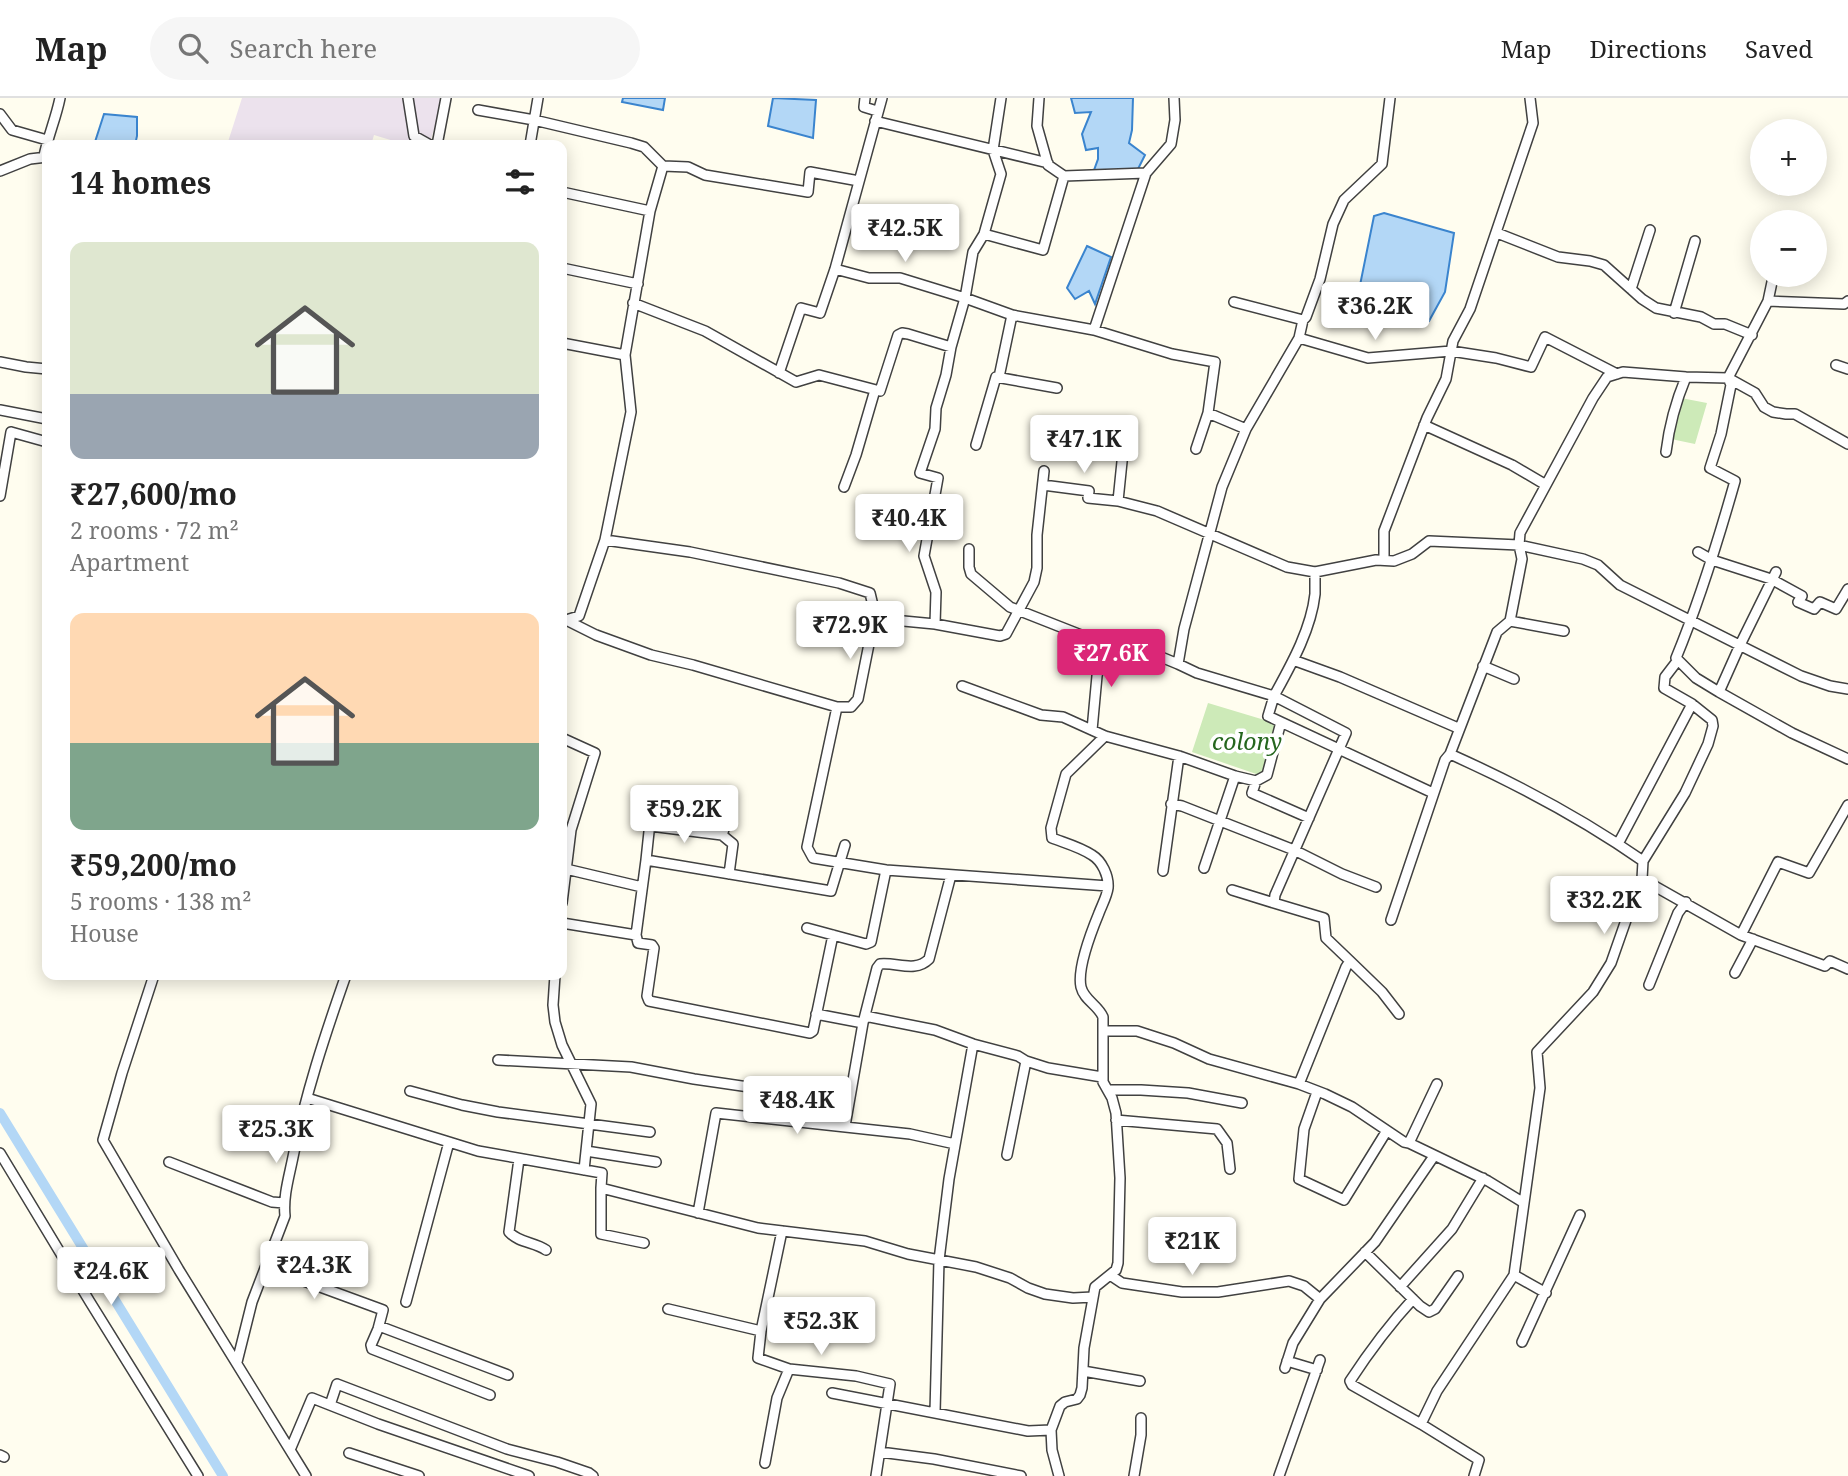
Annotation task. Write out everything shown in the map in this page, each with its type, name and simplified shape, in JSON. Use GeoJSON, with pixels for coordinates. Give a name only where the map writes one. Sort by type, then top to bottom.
{"type":"FeatureCollection","features":[{"type":"Feature","properties":{"kind":"street"},"geometry":{"type":"LineString","coordinates":[[0,114],[12,130],[47,140],[60,98]]}},
{"type":"Feature","properties":{"kind":"street"},"geometry":{"type":"LineString","coordinates":[[408,98],[414,136],[421,140]]}},
{"type":"Feature","properties":{"kind":"street"},"geometry":{"type":"LineString","coordinates":[[438,140],[446,98]]}},
{"type":"Feature","properties":{"kind":"street"},"geometry":{"type":"LineString","coordinates":[[531,140],[538,98]]}},
{"type":"Feature","properties":{"kind":"street"},"geometry":{"type":"LineString","coordinates":[[865,98],[864,107],[876,116],[1048,163],[1064,176],[1146,173]]}},
{"type":"Feature","properties":{"kind":"street"},"geometry":{"type":"LineString","coordinates":[[779,373],[801,308],[820,313],[835,269],[882,98]]}},
{"type":"Feature","properties":{"kind":"street"},"geometry":{"type":"LineString","coordinates":[[935,624],[936,592],[924,556],[938,478],[920,473],[935,429],[936,408],[965,298],[972,252],[984,234],[1001,174],[993,150],[1001,98]]}},
{"type":"Feature","properties":{"kind":"street"},"geometry":{"type":"LineString","coordinates":[[1039,98],[1037,126],[1048,163]]}},
{"type":"Feature","properties":{"kind":"street"},"geometry":{"type":"LineString","coordinates":[[1094,330],[1146,173],[1171,144],[1175,120],[1174,98]]}},
{"type":"Feature","properties":{"kind":"street"},"geometry":{"type":"LineString","coordinates":[[1178,664],[1184,629],[1222,487],[1246,429],[1299,338],[1303,320],[1320,279],[1333,224],[1344,200],[1382,164],[1390,98]]}},
{"type":"Feature","properties":{"kind":"street"},"geometry":{"type":"LineString","coordinates":[[1384,560],[1384,531],[1424,425],[1446,379],[1453,341],[1470,309],[1533,123],[1530,98]]}},
{"type":"Feature","properties":{"kind":"street"},"geometry":{"type":"LineString","coordinates":[[478,110],[534,120],[644,147],[663,166],[688,167],[705,175],[808,192],[810,172],[859,181]]}},
{"type":"Feature","properties":{"kind":"street"},"geometry":{"type":"LineString","coordinates":[[0,172],[30,159],[42,158]]}},
{"type":"Feature","properties":{"kind":"street"},"geometry":{"type":"LineString","coordinates":[[567,619],[579,616],[605,540],[631,412],[625,355],[650,211],[663,166]]}},
{"type":"Feature","properties":{"kind":"street"},"geometry":{"type":"LineString","coordinates":[[984,234],[1043,250],[1064,176]]}},
{"type":"Feature","properties":{"kind":"street"},"geometry":{"type":"LineString","coordinates":[[567,193],[650,211]]}},
{"type":"Feature","properties":{"kind":"street"},"geometry":{"type":"LineString","coordinates":[[1631,289],[1650,230]]}},
{"type":"Feature","properties":{"kind":"street"},"geometry":{"type":"LineString","coordinates":[[1497,233],[1558,257],[1604,265],[1656,308],[1701,317],[1714,324],[1726,324],[1752,335]]}},
{"type":"Feature","properties":{"kind":"street"},"geometry":{"type":"LineString","coordinates":[[1674,313],[1695,242]]}},
{"type":"Feature","properties":{"kind":"street"},"geometry":{"type":"LineString","coordinates":[[567,269],[638,284]]}},
{"type":"Feature","properties":{"kind":"street"},"geometry":{"type":"LineString","coordinates":[[835,269],[869,278],[900,278],[1012,315],[1094,330],[1171,354],[1215,362],[1208,414],[1196,450]]}},
{"type":"Feature","properties":{"kind":"street"},"geometry":{"type":"LineString","coordinates":[[1728,378],[1752,335],[1768,301],[1771,287]]}},
{"type":"Feature","properties":{"kind":"street"},"geometry":{"type":"LineString","coordinates":[[1768,301],[1844,304],[1848,301]]}},
{"type":"Feature","properties":{"kind":"street"},"geometry":{"type":"LineString","coordinates":[[1234,302],[1303,320]]}},
{"type":"Feature","properties":{"kind":"street"},"geometry":{"type":"LineString","coordinates":[[634,303],[705,331],[796,382],[819,375],[880,391],[898,335],[908,334],[951,347]]}},
{"type":"Feature","properties":{"kind":"street"},"geometry":{"type":"LineString","coordinates":[[976,445],[996,377],[999,377],[1012,315]]}},
{"type":"Feature","properties":{"kind":"street"},"geometry":{"type":"LineString","coordinates":[[1299,338],[1367,358],[1451,351],[1496,358],[1531,368],[1545,337],[1617,374]]}},
{"type":"Feature","properties":{"kind":"street"},"geometry":{"type":"LineString","coordinates":[[567,344],[625,355]]}},
{"type":"Feature","properties":{"kind":"street"},"geometry":{"type":"LineString","coordinates":[[0,362],[42,369]]}},
{"type":"Feature","properties":{"kind":"street"},"geometry":{"type":"LineString","coordinates":[[1836,365],[1848,369]]}},
{"type":"Feature","properties":{"kind":"street"},"geometry":{"type":"LineString","coordinates":[[1391,920],[1445,760],[1450,754],[1497,632],[1510,621],[1521,568],[1520,533],[1607,377],[1623,372],[1637,372],[1728,378],[1755,393],[1764,407],[1773,412],[1795,414],[1848,444]]}},
{"type":"Feature","properties":{"kind":"street"},"geometry":{"type":"LineString","coordinates":[[999,377],[1057,388]]}},
{"type":"Feature","properties":{"kind":"street"},"geometry":{"type":"LineString","coordinates":[[1666,452],[1678,396],[1686,377]]}},
{"type":"Feature","properties":{"kind":"street"},"geometry":{"type":"LineString","coordinates":[[1728,378],[1731,385],[1721,434],[1710,468],[1735,481],[1692,621],[1676,658],[1696,678],[1719,692],[1792,733],[1848,759]]}},
{"type":"Feature","properties":{"kind":"street"},"geometry":{"type":"LineString","coordinates":[[844,487],[874,390]]}},
{"type":"Feature","properties":{"kind":"street"},"geometry":{"type":"LineString","coordinates":[[0,410],[42,418]]}},
{"type":"Feature","properties":{"kind":"street"},"geometry":{"type":"LineString","coordinates":[[1208,414],[1246,429]]}},
{"type":"Feature","properties":{"kind":"street"},"geometry":{"type":"LineString","coordinates":[[1424,425],[1512,465],[1546,485]]}},
{"type":"Feature","properties":{"kind":"street"},"geometry":{"type":"LineString","coordinates":[[0,496],[12,432],[42,441]]}},
{"type":"Feature","properties":{"kind":"street"},"geometry":{"type":"LineString","coordinates":[[1118,501],[1122,452]]}},
{"type":"Feature","properties":{"kind":"street"},"geometry":{"type":"LineString","coordinates":[[875,614],[893,620],[1006,635],[1034,582],[1044,471]]}},
{"type":"Feature","properties":{"kind":"street"},"geometry":{"type":"LineString","coordinates":[[1043,485],[1089,491],[1088,498],[1118,501],[1157,511],[1287,567],[1315,572],[1376,560],[1394,561],[1412,554],[1429,541],[1519,545],[1583,559],[1598,565],[1620,585],[1801,676],[1848,689]]}},
{"type":"Feature","properties":{"kind":"street"},"geometry":{"type":"LineString","coordinates":[[567,621],[651,655],[837,707],[850,707],[858,699],[875,614],[870,593],[839,583],[690,552],[605,540]]}},
{"type":"Feature","properties":{"kind":"street"},"geometry":{"type":"LineString","coordinates":[[969,549],[971,574],[1018,611],[1104,644],[1144,650],[1197,673],[1274,696],[1346,733],[1294,850],[1274,903]]}},
{"type":"Feature","properties":{"kind":"street"},"geometry":{"type":"LineString","coordinates":[[1698,552],[1712,560],[1774,575],[1802,596],[1798,602],[1814,609],[1820,601],[1836,608],[1848,589]]}},
{"type":"Feature","properties":{"kind":"street"},"geometry":{"type":"LineString","coordinates":[[1315,572],[1315,594],[1310,618],[1293,660],[1274,696],[1268,716],[1433,793]]}},
{"type":"Feature","properties":{"kind":"street"},"geometry":{"type":"LineString","coordinates":[[1719,692],[1774,575]]}},
{"type":"Feature","properties":{"kind":"street"},"geometry":{"type":"LineString","coordinates":[[1510,621],[1564,631]]}},
{"type":"Feature","properties":{"kind":"street"},"geometry":{"type":"LineString","coordinates":[[1092,730],[1097,676],[1104,644]]}},
{"type":"Feature","properties":{"kind":"street"},"geometry":{"type":"LineString","coordinates":[[1293,660],[1340,677],[1458,728]]}},
{"type":"Feature","properties":{"kind":"street"},"geometry":{"type":"LineString","coordinates":[[1421,1424],[1437,1391],[1514,1275],[1540,1088],[1537,1052],[1594,992],[1611,963],[1642,879],[1643,861],[1685,793],[1708,744],[1713,720],[1664,688],[1665,677],[1678,660]]}},
{"type":"Feature","properties":{"kind":"street"},"geometry":{"type":"LineString","coordinates":[[1483,666],[1514,679]]}},
{"type":"Feature","properties":{"kind":"street"},"geometry":{"type":"LineString","coordinates":[[962,686],[1041,715],[1063,717],[1105,736],[1256,781],[1267,775],[1281,722]]}},
{"type":"Feature","properties":{"kind":"street"},"geometry":{"type":"LineString","coordinates":[[1618,844],[1692,704]]}},
{"type":"Feature","properties":{"kind":"street"},"geometry":{"type":"LineString","coordinates":[[837,707],[807,848],[813,858],[886,870],[1108,886]]}},
{"type":"Feature","properties":{"kind":"street"},"geometry":{"type":"LineString","coordinates":[[1059,1476],[1052,1450],[1051,1430],[1060,1406],[1080,1395],[1084,1348],[1093,1297],[1097,1284],[1116,1270],[1118,1263],[1120,1178],[1115,1107],[1102,1077],[1104,1031],[1101,1012],[1085,996],[1080,979],[1088,940],[1108,886],[1102,866],[1093,855],[1052,838],[1051,828],[1066,774],[1105,736]]}},
{"type":"Feature","properties":{"kind":"street"},"geometry":{"type":"LineString","coordinates":[[567,740],[595,753],[571,830],[567,861]]}},
{"type":"Feature","properties":{"kind":"street"},"geometry":{"type":"LineString","coordinates":[[1450,754],[1508,780],[1643,861]]}},
{"type":"Feature","properties":{"kind":"street"},"geometry":{"type":"LineString","coordinates":[[1163,871],[1179,756]]}},
{"type":"Feature","properties":{"kind":"street"},"geometry":{"type":"LineString","coordinates":[[1204,868],[1235,776]]}},
{"type":"Feature","properties":{"kind":"street"},"geometry":{"type":"LineString","coordinates":[[1256,781],[1252,793],[1309,818]]}},
{"type":"Feature","properties":{"kind":"street"},"geometry":{"type":"LineString","coordinates":[[722,835],[732,806],[653,794],[636,936],[638,943],[652,945],[654,948],[647,999],[652,1003],[810,1033],[813,1031],[834,935]]}},
{"type":"Feature","properties":{"kind":"street"},"geometry":{"type":"LineString","coordinates":[[1171,804],[1294,850],[1342,874],[1376,887]]}},
{"type":"Feature","properties":{"kind":"street"},"geometry":{"type":"LineString","coordinates":[[1741,935],[1778,862],[1809,873],[1848,805]]}},
{"type":"Feature","properties":{"kind":"street"},"geometry":{"type":"LineString","coordinates":[[650,826],[722,835],[733,844],[729,874]]}},
{"type":"Feature","properties":{"kind":"street"},"geometry":{"type":"LineString","coordinates":[[646,860],[831,891],[845,845]]}},
{"type":"Feature","properties":{"kind":"street"},"geometry":{"type":"LineString","coordinates":[[567,869],[642,887]]}},
{"type":"Feature","properties":{"kind":"street"},"geometry":{"type":"LineString","coordinates":[[807,928],[866,944],[871,942],[886,870]]}},
{"type":"Feature","properties":{"kind":"street"},"geometry":{"type":"LineString","coordinates":[[845,1126],[864,1019],[877,968],[886,963],[912,967],[922,965],[929,959],[951,874]]}},
{"type":"Feature","properties":{"kind":"street"},"geometry":{"type":"LineString","coordinates":[[1642,879],[1741,935],[1825,966],[1830,961],[1846,965]]}},
{"type":"Feature","properties":{"kind":"street"},"geometry":{"type":"LineString","coordinates":[[1232,890],[1324,918],[1326,938],[1382,992],[1399,1014]]}},
{"type":"Feature","properties":{"kind":"street"},"geometry":{"type":"LineString","coordinates":[[1648,985],[1678,913],[1686,902]]}},
{"type":"Feature","properties":{"kind":"street"},"geometry":{"type":"LineString","coordinates":[[567,924],[636,936]]}},
{"type":"Feature","properties":{"kind":"street"},"geometry":{"type":"LineString","coordinates":[[1735,972],[1753,939]]}},
{"type":"Feature","properties":{"kind":"street"},"geometry":{"type":"LineString","coordinates":[[1299,1084],[1350,961]]}},
{"type":"Feature","properties":{"kind":"street"},"geometry":{"type":"LineString","coordinates":[[152,980],[103,1140],[179,1270],[306,1476]]}},
{"type":"Feature","properties":{"kind":"street"},"geometry":{"type":"LineString","coordinates":[[237,1362],[252,1302],[285,1216],[284,1203],[298,1132],[324,1036],[343,980]]}},
{"type":"Feature","properties":{"kind":"street"},"geometry":{"type":"LineString","coordinates":[[555,980],[555,1022],[570,1063],[592,1104],[584,1170]]}},
{"type":"Feature","properties":{"kind":"street"},"geometry":{"type":"LineString","coordinates":[[816,1014],[935,1030],[1048,1068],[1102,1077]]}},
{"type":"Feature","properties":{"kind":"street"},"geometry":{"type":"LineString","coordinates":[[1104,1031],[1137,1031],[1174,1043],[1209,1059],[1325,1094],[1352,1107],[1404,1142],[1483,1178],[1524,1203]]}},
{"type":"Feature","properties":{"kind":"street"},"geometry":{"type":"LineString","coordinates":[[935,1412],[939,1260],[955,1143],[973,1044]]}},
{"type":"Feature","properties":{"kind":"street"},"geometry":{"type":"LineString","coordinates":[[498,1060],[631,1067],[797,1094]]}},
{"type":"Feature","properties":{"kind":"street"},"geometry":{"type":"LineString","coordinates":[[1007,1155],[1026,1061]]}},
{"type":"Feature","properties":{"kind":"street"},"geometry":{"type":"LineString","coordinates":[[1409,1143],[1437,1084]]}},
{"type":"Feature","properties":{"kind":"street"},"geometry":{"type":"LineString","coordinates":[[1108,1090],[1188,1093],[1242,1103]]}},
{"type":"Feature","properties":{"kind":"street"},"geometry":{"type":"LineString","coordinates":[[410,1091],[498,1112],[650,1132]]}},
{"type":"Feature","properties":{"kind":"street"},"geometry":{"type":"LineString","coordinates":[[1317,1092],[1304,1129],[1299,1179],[1344,1200],[1387,1132]]}},
{"type":"Feature","properties":{"kind":"street"},"geometry":{"type":"LineString","coordinates":[[307,1098],[478,1151],[602,1173],[601,1234],[644,1243]]}},
{"type":"Feature","properties":{"kind":"street"},"geometry":{"type":"LineString","coordinates":[[698,1213],[716,1113],[910,1134],[955,1143]]}},
{"type":"Feature","properties":{"kind":"street"},"geometry":{"type":"LineString","coordinates":[[1116,1120],[1217,1129],[1227,1143],[1230,1169]]}},
{"type":"Feature","properties":{"kind":"street"},"geometry":{"type":"LineString","coordinates":[[406,1301],[449,1142]]}},
{"type":"Feature","properties":{"kind":"street"},"geometry":{"type":"LineString","coordinates":[[586,1151],[656,1162]]}},
{"type":"Feature","properties":{"kind":"street"},"geometry":{"type":"LineString","coordinates":[[1279,1476],[1319,1365],[1286,1364],[1293,1343],[1320,1299],[1375,1242],[1434,1156]]}},
{"type":"Feature","properties":{"kind":"street"},"geometry":{"type":"LineString","coordinates":[[519,1159],[509,1232],[514,1238],[546,1250]]}},
{"type":"Feature","properties":{"kind":"street"},"geometry":{"type":"LineString","coordinates":[[1,1160],[198,1476]]}},
{"type":"Feature","properties":{"kind":"street"},"geometry":{"type":"LineString","coordinates":[[169,1162],[272,1202],[284,1203]]}},
{"type":"Feature","properties":{"kind":"street"},"geometry":{"type":"LineString","coordinates":[[1400,1287],[1452,1229],[1483,1178]]}},
{"type":"Feature","properties":{"kind":"street"},"geometry":{"type":"LineString","coordinates":[[600,1188],[758,1228],[865,1241],[908,1254],[976,1266],[1045,1294],[1073,1298],[1093,1297]]}},
{"type":"Feature","properties":{"kind":"street"},"geometry":{"type":"LineString","coordinates":[[1522,1342],[1580,1215]]}},
{"type":"Feature","properties":{"kind":"street"},"geometry":{"type":"LineString","coordinates":[[782,1231],[758,1358],[789,1369],[856,1376],[890,1384],[876,1476]]}},
{"type":"Feature","properties":{"kind":"street"},"geometry":{"type":"LineString","coordinates":[[1365,1252],[1429,1312],[1436,1309],[1458,1276]]}},
{"type":"Feature","properties":{"kind":"street"},"geometry":{"type":"LineString","coordinates":[[266,1267],[383,1310],[372,1349],[490,1395]]}},
{"type":"Feature","properties":{"kind":"street"},"geometry":{"type":"LineString","coordinates":[[1110,1275],[1122,1283],[1182,1292],[1218,1292],[1289,1280],[1304,1286],[1320,1299]]}},
{"type":"Feature","properties":{"kind":"street"},"geometry":{"type":"LineString","coordinates":[[1514,1275],[1546,1293]]}},
{"type":"Feature","properties":{"kind":"street"},"geometry":{"type":"LineString","coordinates":[[1413,1299],[1387,1329],[1350,1381],[1352,1385],[1479,1460],[1474,1476]]}},
{"type":"Feature","properties":{"kind":"street"},"geometry":{"type":"LineString","coordinates":[[667,1309],[761,1331]]}},
{"type":"Feature","properties":{"kind":"street"},"geometry":{"type":"LineString","coordinates":[[379,1326],[508,1375]]}},
{"type":"Feature","properties":{"kind":"street"},"geometry":{"type":"LineString","coordinates":[[765,1463],[777,1398],[789,1369]]}},
{"type":"Feature","properties":{"kind":"street"},"geometry":{"type":"LineString","coordinates":[[1083,1371],[1140,1381]]}},
{"type":"Feature","properties":{"kind":"street"},"geometry":{"type":"LineString","coordinates":[[330,1405],[337,1384],[507,1449],[557,1462],[589,1475]]}},
{"type":"Feature","properties":{"kind":"street"},"geometry":{"type":"LineString","coordinates":[[832,1393],[1028,1431],[1051,1430]]}},
{"type":"Feature","properties":{"kind":"street"},"geometry":{"type":"LineString","coordinates":[[290,1450],[312,1398],[378,1424],[487,1460],[497,1471],[529,1476]]}},
{"type":"Feature","properties":{"kind":"street"},"geometry":{"type":"LineString","coordinates":[[1134,1476],[1141,1418]]}},
{"type":"Feature","properties":{"kind":"street"},"geometry":{"type":"LineString","coordinates":[[349,1452],[419,1476]]}},
{"type":"Feature","properties":{"kind":"street"},"geometry":{"type":"LineString","coordinates":[[880,1452],[934,1459],[1021,1476]]}},
{"type":"Feature","properties":{"kind":"shaded area"},"geometry":{"type":"Polygon","coordinates":[[[242,98],[444,98],[431,140],[390,140],[374,135],[372,140],[229,140],[242,98]]]}},
{"type":"Feature","properties":{"kind":"green space"},"geometry":{"type":"Polygon","coordinates":[[[1681,398],[1707,403],[1695,444],[1671,439],[1681,398]]]}},
{"type":"Feature","properties":{"kind":"green space","name":"colony"},"geometry":{"type":"Polygon","coordinates":[[[1208,703],[1281,725],[1268,778],[1192,752],[1208,703]]]}},
{"type":"Feature","properties":{"kind":"water"},"geometry":{"type":"Polygon","coordinates":[[[623,98],[665,98],[663,110],[622,102],[623,98]]]}},
{"type":"Feature","properties":{"kind":"water"},"geometry":{"type":"Polygon","coordinates":[[[773,98],[816,100],[813,138],[768,126],[773,98]]]}},
{"type":"Feature","properties":{"kind":"water"},"geometry":{"type":"Polygon","coordinates":[[[1071,98],[1133,98],[1129,143],[1145,155],[1134,177],[1093,173],[1098,159],[1098,148],[1086,150],[1082,134],[1091,112],[1075,113],[1071,98]]]}},
{"type":"Feature","properties":{"kind":"water"},"geometry":{"type":"Polygon","coordinates":[[[104,114],[137,117],[136,140],[96,140],[104,114]]]}},
{"type":"Feature","properties":{"kind":"water"},"geometry":{"type":"Polygon","coordinates":[[[1384,213],[1454,233],[1445,292],[1429,321],[1406,326],[1398,310],[1359,317],[1357,300],[1374,216],[1384,213]]]}},
{"type":"Feature","properties":{"kind":"water"},"geometry":{"type":"Polygon","coordinates":[[[1087,246],[1111,257],[1095,304],[1089,291],[1075,299],[1067,288],[1087,246]]]}},
{"type":"Feature","properties":{"kind":"waterway"},"geometry":{"type":"LineString","coordinates":[[0,1113],[223,1476]]}}]}
